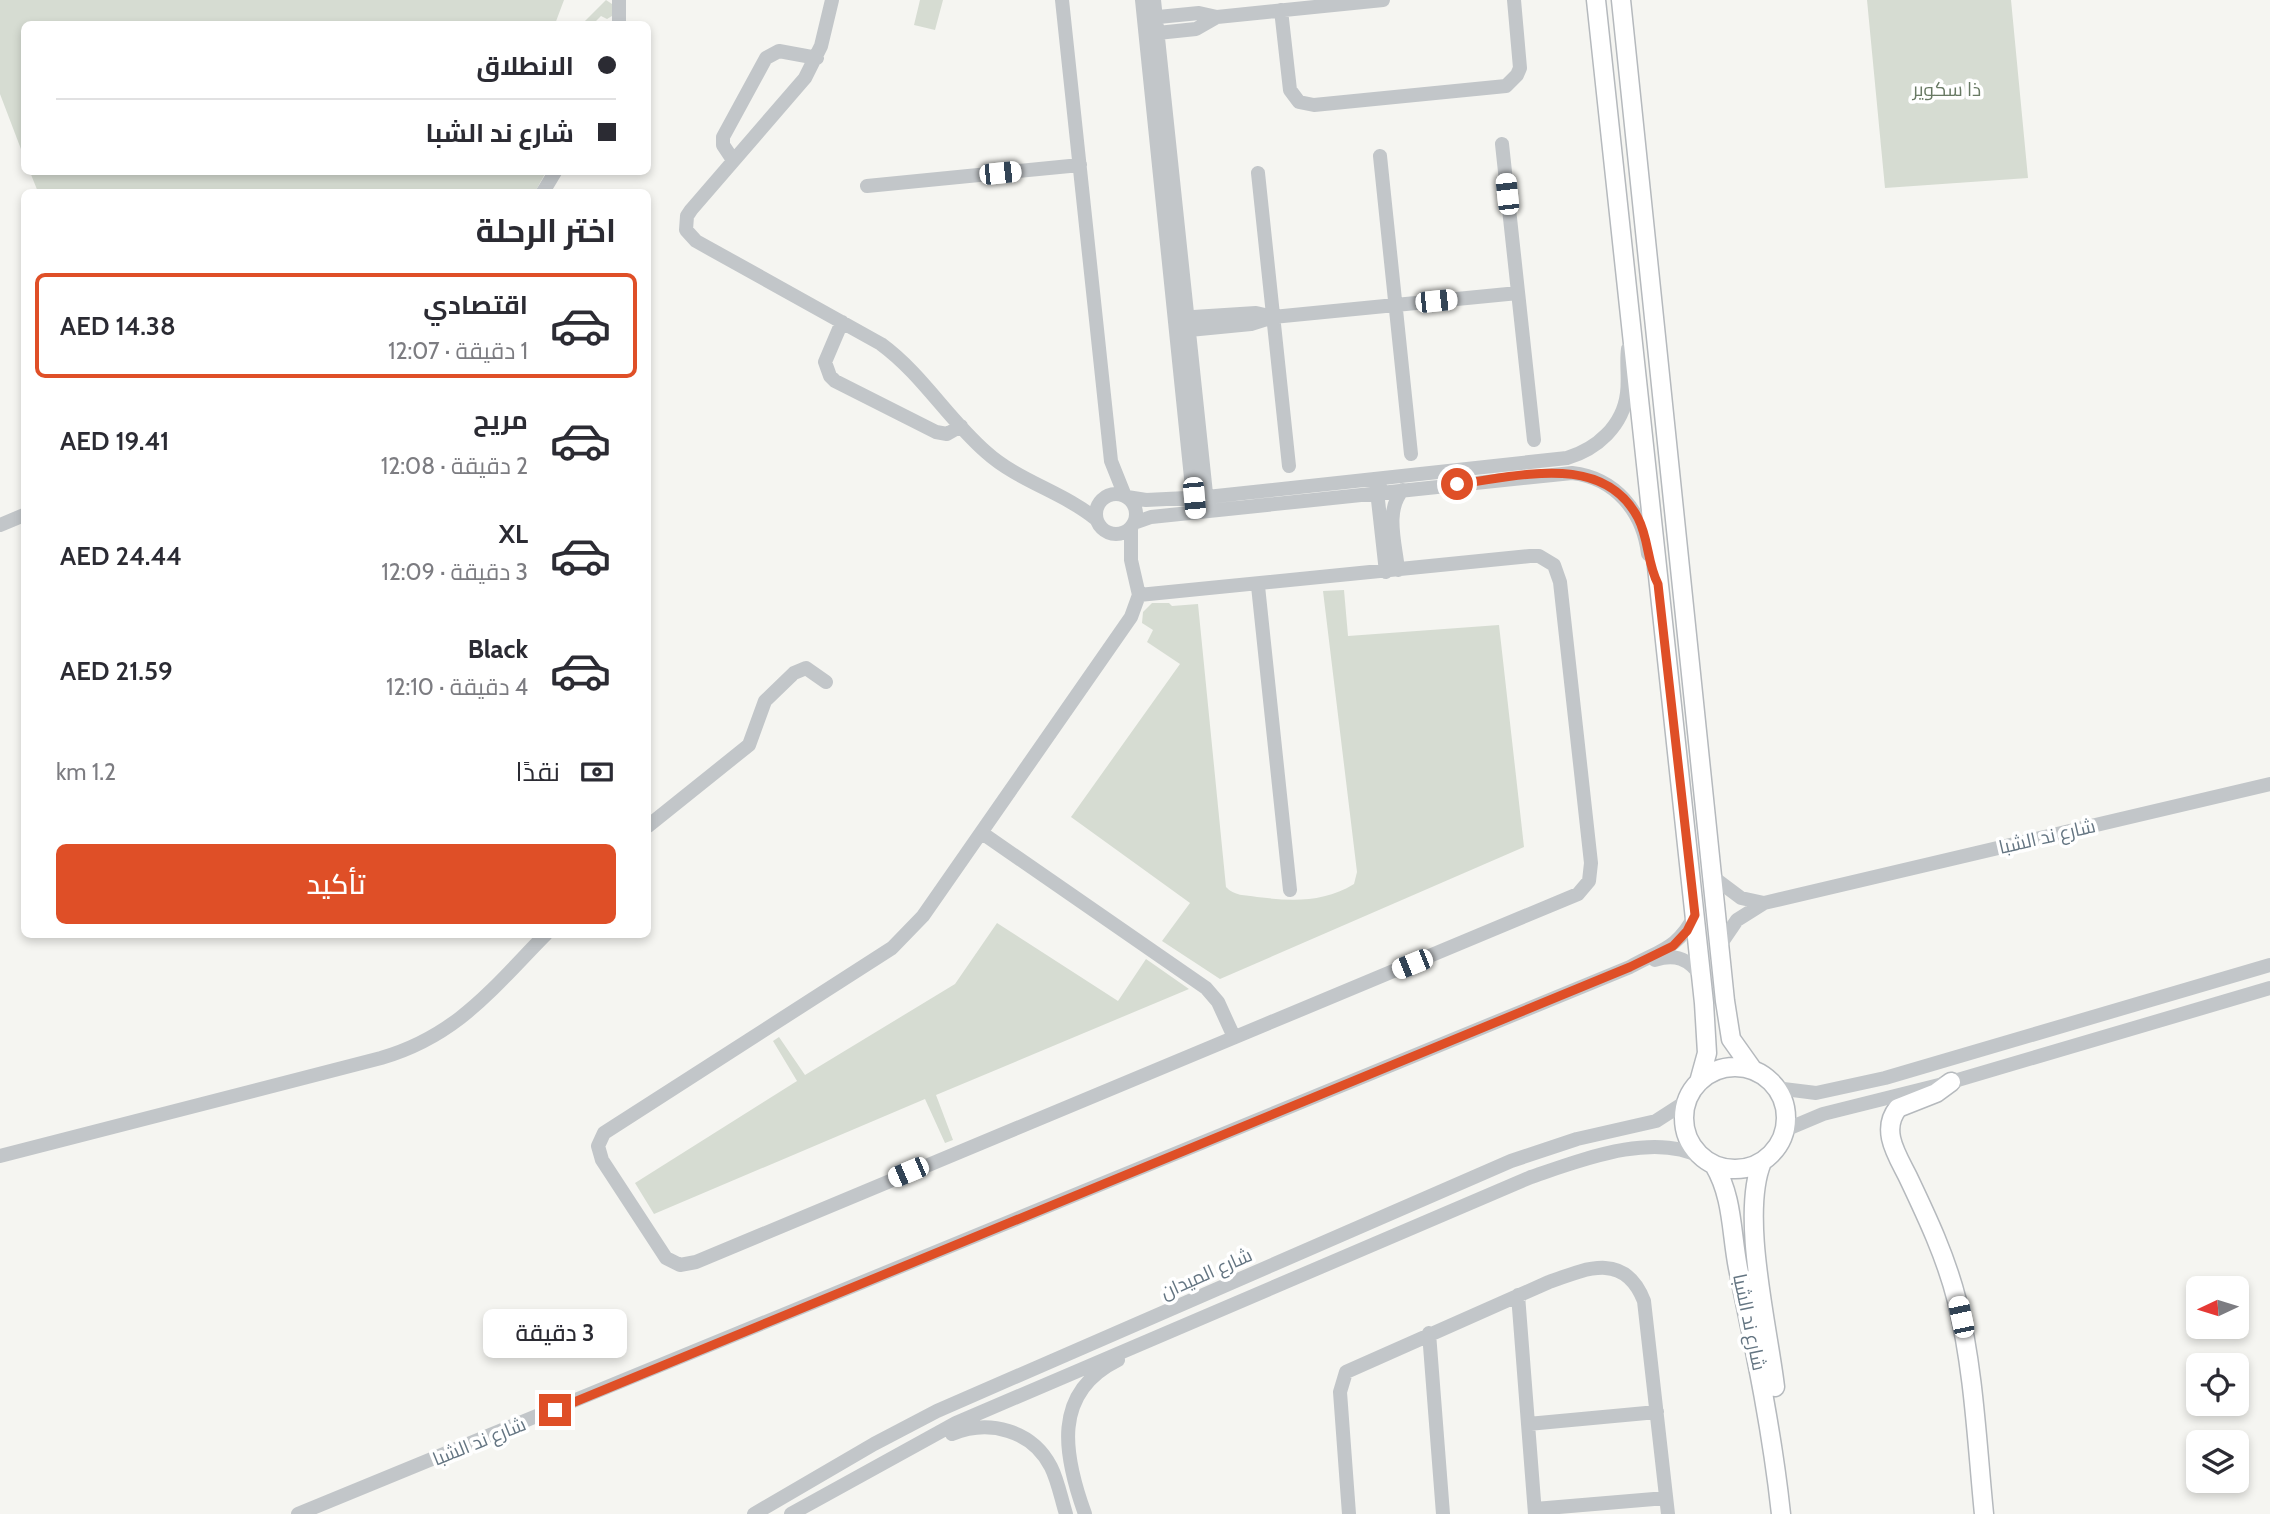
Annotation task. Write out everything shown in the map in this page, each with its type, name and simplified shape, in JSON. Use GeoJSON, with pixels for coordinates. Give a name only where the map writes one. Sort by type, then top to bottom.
{"type":"FeatureCollection","features":[{"type":"Feature","properties":{"kind":"main road"},"geometry":{"type":"LineString","coordinates":[[1596,0],[1701,976],[1707,1053],[1699,1082],[1687,1101],[1686,1132],[1693,1147],[1709,1162],[1739,1169],[1762,1162],[1780,1143],[1784,1130],[1785,1108],[1776,1088],[1753,1070],[1735,1047],[1729,1030],[1621,0]]}},
{"type":"Feature","properties":{"kind":"main road"},"geometry":{"type":"LineString","coordinates":[[1699,1082],[1724,1068],[1753,1070]]}},
{"type":"Feature","properties":{"kind":"main road"},"geometry":{"type":"LineString","coordinates":[[1951,1082],[1936,1093],[1898,1108],[1889,1128],[1895,1150],[1939,1243],[1957,1302],[1968,1363],[1984,1514]]}},
{"type":"Feature","properties":{"kind":"main road","name":"شارع ند الشبا"},"geometry":{"type":"LineString","coordinates":[[1709,1162],[1728,1198],[1737,1264],[1773,1440],[1781,1514]]}},
{"type":"Feature","properties":{"kind":"main road","name":"شارع ند الشبا"},"geometry":{"type":"LineString","coordinates":[[1762,1162],[1756,1176],[1752,1208],[1775,1395],[1773,1440]]}},
{"type":"Feature","properties":{"kind":"street"},"geometry":{"type":"LineString","coordinates":[[618,0],[619,21]]}},
{"type":"Feature","properties":{"kind":"street"},"geometry":{"type":"LineString","coordinates":[[832,0],[817,58],[798,88],[687,216],[686,230],[690,236],[898,357],[994,459],[1096,519],[1131,560]]}},
{"type":"Feature","properties":{"kind":"street"},"geometry":{"type":"LineString","coordinates":[[1062,0],[1111,461],[1105,496],[1097,507],[1096,519]]}},
{"type":"Feature","properties":{"kind":"street"},"geometry":{"type":"LineString","coordinates":[[1142,0],[1150,18],[1152,34],[1201,504]]}},
{"type":"Feature","properties":{"kind":"street"},"geometry":{"type":"LineString","coordinates":[[1150,18],[1154,0]]}},
{"type":"Feature","properties":{"kind":"street"},"geometry":{"type":"LineString","coordinates":[[1216,0],[1217,17]]}},
{"type":"Feature","properties":{"kind":"street"},"geometry":{"type":"LineString","coordinates":[[1150,18],[1199,13],[1217,17],[1383,0]]}},
{"type":"Feature","properties":{"kind":"street"},"geometry":{"type":"LineString","coordinates":[[1281,10],[1290,90],[1299,102],[1314,105],[1506,86],[1520,68],[1514,0]]}},
{"type":"Feature","properties":{"kind":"street"},"geometry":{"type":"LineString","coordinates":[[1152,34],[1201,28],[1217,17]]}},
{"type":"Feature","properties":{"kind":"street"},"geometry":{"type":"LineString","coordinates":[[733,160],[723,145],[723,137],[766,58],[779,51],[817,58]]}},
{"type":"Feature","properties":{"kind":"street"},"geometry":{"type":"LineString","coordinates":[[1502,144],[1534,440]]}},
{"type":"Feature","properties":{"kind":"street"},"geometry":{"type":"LineString","coordinates":[[1380,156],[1411,454]]}},
{"type":"Feature","properties":{"kind":"street"},"geometry":{"type":"LineString","coordinates":[[867,186],[1080,165]]}},
{"type":"Feature","properties":{"kind":"street"},"geometry":{"type":"LineString","coordinates":[[1258,173],[1289,466]]}},
{"type":"Feature","properties":{"kind":"street"},"geometry":{"type":"LineString","coordinates":[[1182,324],[1258,323],[1273,317],[1518,292]]}},
{"type":"Feature","properties":{"kind":"street"},"geometry":{"type":"LineString","coordinates":[[842,322],[825,362],[835,381],[936,432],[947,434],[961,426]]}},
{"type":"Feature","properties":{"kind":"street"},"geometry":{"type":"LineString","coordinates":[[1108,533],[1120,534],[1132,525],[1152,517],[1201,504],[1557,461],[1592,447],[1608,433],[1623,408],[1632,330]]}},
{"type":"Feature","properties":{"kind":"street"},"geometry":{"type":"LineString","coordinates":[[1111,461],[1126,496],[1136,508],[1132,525],[1131,560],[1139,595],[1131,617],[916,925],[901,941],[604,1133],[598,1146],[602,1160],[666,1258],[681,1265],[696,1262],[1570,898],[1585,888],[1589,881],[1591,863],[1560,582],[1554,565],[1539,555],[1258,586],[1139,595]]}},
{"type":"Feature","properties":{"kind":"street"},"geometry":{"type":"LineString","coordinates":[[1392,571],[1378,493],[1381,486],[1432,480],[1441,473]]}},
{"type":"Feature","properties":{"kind":"street"},"geometry":{"type":"LineString","coordinates":[[1066,499],[1126,496],[1201,504],[1378,493],[1572,473],[1592,477],[1618,493],[1636,514],[1644,532],[1649,564],[1658,584]]}},
{"type":"Feature","properties":{"kind":"street"},"geometry":{"type":"LineString","coordinates":[[1392,571],[1392,513],[1395,500],[1403,490]]}},
{"type":"Feature","properties":{"kind":"street"},"geometry":{"type":"LineString","coordinates":[[0,525],[21,516]]}},
{"type":"Feature","properties":{"kind":"street"},"geometry":{"type":"LineString","coordinates":[[1258,586],[1290,890]]}},
{"type":"Feature","properties":{"kind":"street"},"geometry":{"type":"LineString","coordinates":[[651,824],[749,745],[762,705],[794,673],[806,668],[826,682]]}},
{"type":"Feature","properties":{"kind":"street","name":"شارع ند الشبا"},"geometry":{"type":"LineString","coordinates":[[1764,903],[2270,784]]}},
{"type":"Feature","properties":{"kind":"street"},"geometry":{"type":"LineString","coordinates":[[982,833],[1206,988],[1218,1002],[1234,1037]]}},
{"type":"Feature","properties":{"kind":"street"},"geometry":{"type":"LineString","coordinates":[[1713,877],[1741,898],[1764,903]]}},
{"type":"Feature","properties":{"kind":"street"},"geometry":{"type":"LineString","coordinates":[[1720,945],[1737,920],[1764,903]]}},
{"type":"Feature","properties":{"kind":"street","name":"شارع ند الشبا"},"geometry":{"type":"LineString","coordinates":[[298,1514],[1630,967],[1673,946],[1687,931],[1695,915]]}},
{"type":"Feature","properties":{"kind":"street"},"geometry":{"type":"LineString","coordinates":[[0,1156],[368,1061],[420,1045],[457,1023],[542,938]]}},
{"type":"Feature","properties":{"kind":"street","name":"شارع ند الشبا"},"geometry":{"type":"LineString","coordinates":[[1630,967],[1661,958],[1679,958],[1694,967],[1701,976]]}},
{"type":"Feature","properties":{"kind":"street"},"geometry":{"type":"LineString","coordinates":[[1776,1088],[1816,1093],[1885,1077],[2270,965]]}},
{"type":"Feature","properties":{"kind":"street"},"geometry":{"type":"LineString","coordinates":[[1784,1130],[1823,1114],[1951,1082],[2270,988]]}},
{"type":"Feature","properties":{"kind":"street","name":"شارع الميدان"},"geometry":{"type":"LineString","coordinates":[[754,1514],[874,1444],[969,1397],[1511,1161],[1577,1139],[1656,1121],[1687,1101]]}},
{"type":"Feature","properties":{"kind":"street","name":"شارع الميدان"},"geometry":{"type":"LineString","coordinates":[[791,1514],[956,1423],[1144,1340],[1213,1315],[1505,1187],[1556,1168],[1658,1145],[1682,1148],[1709,1162]]}},
{"type":"Feature","properties":{"kind":"street"},"geometry":{"type":"LineString","coordinates":[[1349,1514],[1340,1392],[1342,1378],[1351,1368],[1518,1295],[1592,1267],[1612,1268],[1629,1277],[1644,1301],[1668,1514]]}},
{"type":"Feature","properties":{"kind":"street"},"geometry":{"type":"LineString","coordinates":[[1518,1295],[1535,1512],[1666,1498]]}},
{"type":"Feature","properties":{"kind":"street"},"geometry":{"type":"LineString","coordinates":[[1429,1333],[1443,1514]]}},
{"type":"Feature","properties":{"kind":"street"},"geometry":{"type":"LineString","coordinates":[[1085,1514],[1068,1455],[1070,1414],[1091,1379],[1107,1365],[1136,1350],[1144,1340]]}},
{"type":"Feature","properties":{"kind":"street"},"geometry":{"type":"LineString","coordinates":[[1528,1424],[1657,1412]]}},
{"type":"Feature","properties":{"kind":"street"},"geometry":{"type":"LineString","coordinates":[[904,1450],[969,1428],[987,1426],[1013,1432],[1029,1441],[1047,1460],[1066,1514]]}},
{"type":"Feature","properties":{"kind":"green space"},"geometry":{"type":"Polygon","coordinates":[[[0,0],[564,0],[556,21],[21,21],[21,149],[0,94],[0,0]]]}},
{"type":"Feature","properties":{"kind":"green space"},"geometry":{"type":"Polygon","coordinates":[[[606,0],[612,4],[612,16],[585,21],[606,0]]]}},
{"type":"Feature","properties":{"kind":"green space"},"geometry":{"type":"Polygon","coordinates":[[[920,0],[943,0],[935,30],[914,25],[920,0]]]}},
{"type":"Feature","properties":{"kind":"green space","name":"ذا سكوير"},"geometry":{"type":"Polygon","coordinates":[[[1867,0],[2011,0],[2028,178],[1885,188],[1867,0]]]}},
{"type":"Feature","properties":{"kind":"green space"},"geometry":{"type":"Polygon","coordinates":[[[31,175],[544,175],[537,189],[37,189],[31,175]]]}},
{"type":"Feature","properties":{"kind":"green space"},"geometry":{"type":"Polygon","coordinates":[[[1344,590],[1348,636],[1499,625],[1524,847],[1220,979],[1162,941],[1190,903],[1071,817],[1180,664],[1147,642],[1153,630],[1142,623],[1143,612],[1152,603],[1169,603],[1172,606],[1198,604],[1226,887],[1240,895],[1294,900],[1331,895],[1354,884],[1357,872],[1323,591],[1344,590]]]}},
{"type":"Feature","properties":{"kind":"green space"},"geometry":{"type":"Polygon","coordinates":[[[997,923],[1118,1001],[1146,959],[1189,989],[936,1095],[953,1140],[945,1143],[925,1099],[654,1214],[635,1183],[797,1081],[773,1041],[779,1037],[805,1075],[955,984],[997,923]]]}},
{"type":"Feature","properties":{"kind":"route"},"geometry":{"type":"LineString","coordinates":[[555,1410],[1630,967],[1673,946],[1681,939],[1695,915],[1658,584],[1649,564],[1640,521],[1631,507],[1610,486],[1582,474],[1539,475],[1457,484]]}}]}
